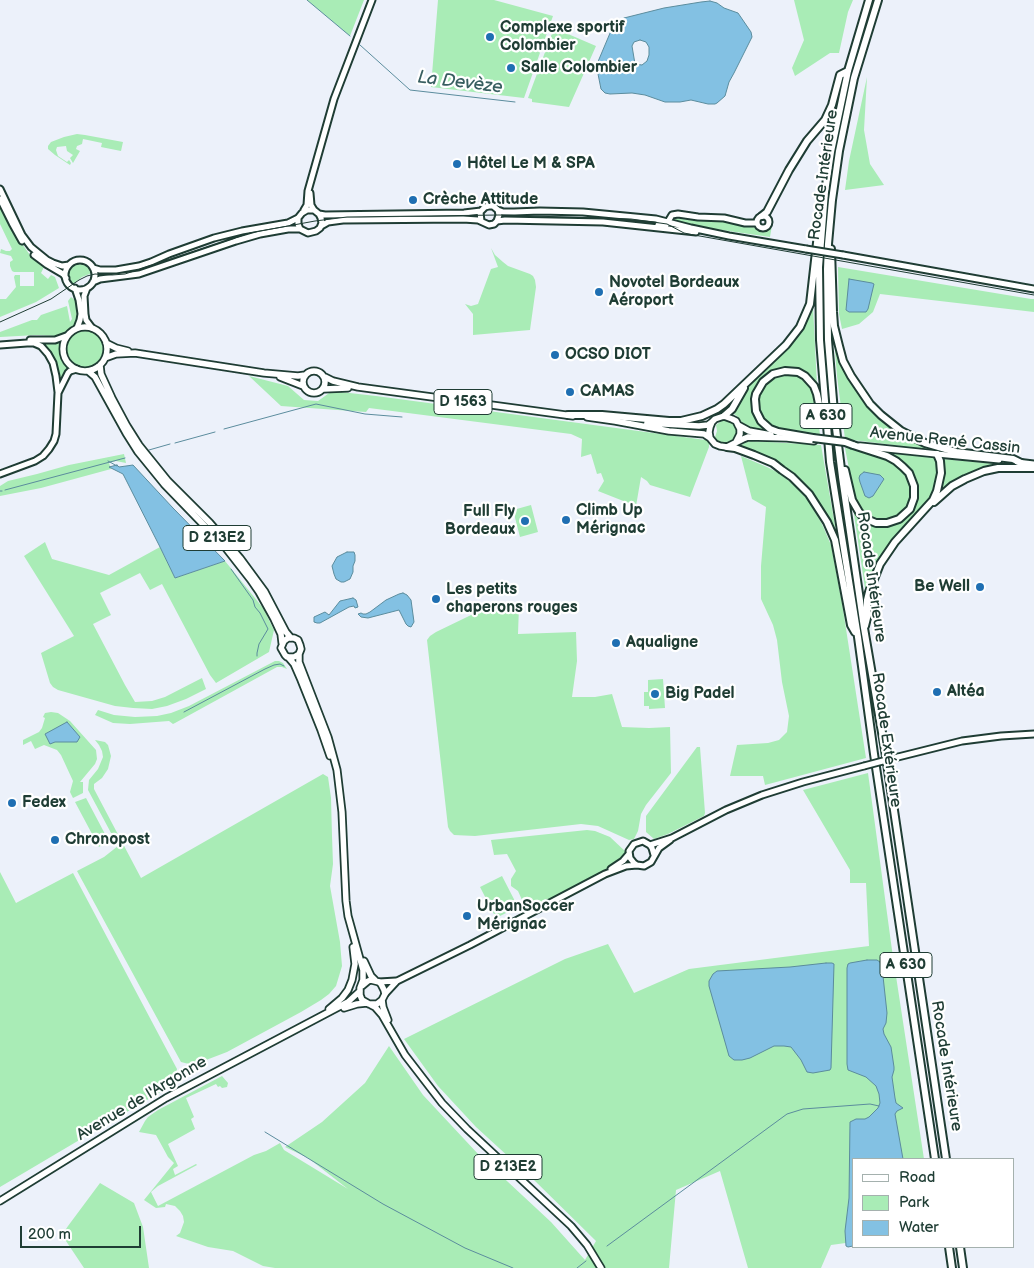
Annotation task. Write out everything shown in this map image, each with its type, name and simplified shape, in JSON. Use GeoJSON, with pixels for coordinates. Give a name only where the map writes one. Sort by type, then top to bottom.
{"type":"FeatureCollection","features":[{"type":"Feature","properties":{"kind":"highway","name":"Rocade Extérieure"},"geometry":{"type":"LineString","coordinates":[[869,0],[848,71],[832,142],[825,192],[820,244],[819,305],[822,379],[830,462],[858,637],[935,1158]]}},
{"type":"Feature","properties":{"kind":"highway","name":"Rocade Intérieure"},"geometry":{"type":"LineString","coordinates":[[878,0],[859,60],[848,105],[838,161],[828,244],[828,340],[834,412],[864,628],[888,769],[946,1158]]}},
{"type":"Feature","properties":{"kind":"highway"},"geometry":{"type":"LineString","coordinates":[[762,216],[767,212],[807,140],[825,120],[832,105],[840,75],[848,71]]}},
{"type":"Feature","properties":{"kind":"highway"},"geometry":{"type":"LineString","coordinates":[[568,415],[602,415],[669,421],[687,420],[717,409],[730,398],[786,345],[800,327],[806,315],[812,292],[816,244],[825,192]]}},
{"type":"Feature","properties":{"kind":"highway"},"geometry":{"type":"LineString","coordinates":[[828,244],[832,250],[834,326],[839,346],[843,361],[851,376],[870,404],[901,431],[925,443],[956,452],[1013,459],[1022,463]]}},
{"type":"Feature","properties":{"kind":"highway"},"geometry":{"type":"LineString","coordinates":[[830,462],[820,403],[814,386],[805,376],[798,372],[779,372],[767,377],[759,387],[755,399],[756,411],[761,421],[770,429],[778,432],[813,440],[845,442],[887,456],[896,461],[909,473],[914,486],[914,498],[910,509],[899,519],[887,523],[876,523],[864,518],[859,512],[850,493],[834,412]]}},
{"type":"Feature","properties":{"kind":"highway"},"geometry":{"type":"LineString","coordinates":[[724,416],[732,409],[752,376]]}},
{"type":"Feature","properties":{"kind":"highway"},"geometry":{"type":"LineString","coordinates":[[727,447],[735,448],[773,463],[792,477],[809,494],[827,522],[835,540],[851,625],[858,637]]}},
{"type":"Feature","properties":{"kind":"highway"},"geometry":{"type":"LineString","coordinates":[[864,628],[868,618],[869,592],[876,572],[895,542],[933,500],[938,491],[941,465],[937,454]]}},
{"type":"Feature","properties":{"kind":"highway"},"geometry":{"type":"LineString","coordinates":[[890,549],[942,494],[952,486],[974,475],[992,469],[1034,466]]}},
{"type":"Feature","properties":{"kind":"highway"},"geometry":{"type":"LineString","coordinates":[[949,1248],[952,1268]]}},
{"type":"Feature","properties":{"kind":"highway"},"geometry":{"type":"LineString","coordinates":[[960,1248],[963,1268]]}},
{"type":"Feature","properties":{"kind":"main road"},"geometry":{"type":"LineString","coordinates":[[84,326],[92,328],[101,333],[106,343],[107,353],[100,365],[94,369],[88,371],[77,369],[66,361],[64,355],[63,349],[66,336],[77,328],[84,326]]}},
{"type":"Feature","properties":{"kind":"main road"},"geometry":{"type":"LineString","coordinates":[[106,343],[135,353],[264,373],[305,375]]}},
{"type":"Feature","properties":{"kind":"main road"},"geometry":{"type":"LineString","coordinates":[[105,358],[116,354],[135,353]]}},
{"type":"Feature","properties":{"kind":"main road","name":"D 213E2"},"geometry":{"type":"LineString","coordinates":[[100,365],[100,374],[139,445],[168,480],[210,523],[240,558],[265,592],[291,638]]}},
{"type":"Feature","properties":{"kind":"main road","name":"D 213E2"},"geometry":{"type":"LineString","coordinates":[[88,371],[95,376],[142,458],[164,484],[225,547],[260,592],[281,634],[282,643]]}},
{"type":"Feature","properties":{"kind":"main road"},"geometry":{"type":"LineString","coordinates":[[264,373],[297,382],[312,393],[324,389],[325,377],[320,372],[309,371],[305,375],[304,386]]}},
{"type":"Feature","properties":{"kind":"main road","name":"D 1563"},"geometry":{"type":"LineString","coordinates":[[325,377],[358,388],[615,421],[669,431],[704,434],[710,438]]}},
{"type":"Feature","properties":{"kind":"main road","name":"D 1563"},"geometry":{"type":"LineString","coordinates":[[324,389],[358,388]]}},
{"type":"Feature","properties":{"kind":"main road"},"geometry":{"type":"LineString","coordinates":[[788,438],[749,431],[738,425],[732,418],[724,416],[712,422],[709,432],[710,438],[716,444],[727,447],[748,437],[813,440]]}},
{"type":"Feature","properties":{"kind":"main road","name":"D 1563"},"geometry":{"type":"LineString","coordinates":[[615,421],[692,426],[704,426],[712,422]]}},
{"type":"Feature","properties":{"kind":"main road"},"geometry":{"type":"LineString","coordinates":[[736,442],[740,434],[738,425]]}},
{"type":"Feature","properties":{"kind":"main road","name":"Avenue René Cassin"},"geometry":{"type":"LineString","coordinates":[[853,445],[937,454]]}},
{"type":"Feature","properties":{"kind":"main road"},"geometry":{"type":"LineString","coordinates":[[337,775],[294,664],[281,651],[282,643],[286,639],[296,639],[300,644],[299,662],[333,753],[337,775],[342,812],[347,889],[352,922],[370,974],[383,987],[383,997],[377,1004],[369,1004],[361,998],[363,970],[351,929],[346,901]]}},
{"type":"Feature","properties":{"kind":"main road"},"geometry":{"type":"LineString","coordinates":[[287,657],[294,657],[299,654]]}},
{"type":"Feature","properties":{"kind":"main road"},"geometry":{"type":"LineString","coordinates":[[310,1022],[336,1004],[348,990],[352,980],[355,964],[347,919],[347,889]]}},
{"type":"Feature","properties":{"kind":"main road"},"geometry":{"type":"LineString","coordinates":[[361,988],[368,981],[377,981]]}},
{"type":"Feature","properties":{"kind":"main road","name":"Avenue de l'Argonne"},"geometry":{"type":"LineString","coordinates":[[0,1201],[166,1098],[348,1002],[361,988]]}},
{"type":"Feature","properties":{"kind":"main road","name":"D 213E2"},"geometry":{"type":"LineString","coordinates":[[383,997],[383,1007],[386,1014],[413,1066]]}},
{"type":"Feature","properties":{"kind":"main road","name":"D 213E2"},"geometry":{"type":"LineString","coordinates":[[369,1004],[375,1007],[382,1015],[399,1045],[434,1094],[454,1116],[571,1226],[587,1244],[601,1268]]}},
{"type":"Feature","properties":{"kind":"main road","name":"Avenue de l'Argonne"},"geometry":{"type":"LineString","coordinates":[[301,1027],[349,1006],[369,1004]]}},
{"type":"Feature","properties":{"kind":"street"},"geometry":{"type":"LineString","coordinates":[[93,268],[108,270],[139,266],[214,238],[288,223],[298,218],[307,206],[310,186],[334,99],[372,0]]}},
{"type":"Feature","properties":{"kind":"street"},"geometry":{"type":"LineString","coordinates":[[310,186],[311,203],[322,220],[321,226]]}},
{"type":"Feature","properties":{"kind":"street"},"geometry":{"type":"LineString","coordinates":[[0,189],[22,235],[31,247],[47,260],[62,266],[80,260],[89,263],[95,274],[93,282]]}},
{"type":"Feature","properties":{"kind":"street"},"geometry":{"type":"LineString","coordinates":[[0,199],[15,230],[29,249],[40,260],[63,274],[75,288],[81,314],[77,328]]}},
{"type":"Feature","properties":{"kind":"street"},"geometry":{"type":"LineString","coordinates":[[319,214],[456,213],[481,211],[489,206],[503,212],[588,212],[656,219],[729,236],[1034,288]]}},
{"type":"Feature","properties":{"kind":"street"},"geometry":{"type":"LineString","coordinates":[[304,211],[314,210]]}},
{"type":"Feature","properties":{"kind":"street"},"geometry":{"type":"LineString","coordinates":[[497,221],[499,216],[498,210]]}},
{"type":"Feature","properties":{"kind":"street"},"geometry":{"type":"LineString","coordinates":[[481,211],[481,220],[484,224],[489,225],[505,220],[603,222],[729,236]]}},
{"type":"Feature","properties":{"kind":"street"},"geometry":{"type":"LineString","coordinates":[[623,224],[628,222],[664,225],[667,224],[672,216],[678,214],[728,218],[745,223],[757,223],[762,228],[767,226],[768,219],[762,216],[758,219],[757,223]]}},
{"type":"Feature","properties":{"kind":"street"},"geometry":{"type":"LineString","coordinates":[[298,218],[300,229]]}},
{"type":"Feature","properties":{"kind":"street"},"geometry":{"type":"LineString","coordinates":[[92,328],[86,320],[84,296],[87,288],[93,282],[100,279],[139,274],[260,234],[288,229],[300,229],[311,233],[326,223],[343,220],[481,220]]}},
{"type":"Feature","properties":{"kind":"street"},"geometry":{"type":"LineString","coordinates":[[66,278],[66,269],[69,265]]}},
{"type":"Feature","properties":{"kind":"street"},"geometry":{"type":"LineString","coordinates":[[75,288],[87,288]]}},
{"type":"Feature","properties":{"kind":"street"},"geometry":{"type":"LineString","coordinates":[[0,343],[55,340],[66,336]]}},
{"type":"Feature","properties":{"kind":"street"},"geometry":{"type":"LineString","coordinates":[[0,343],[34,343],[41,346],[53,363],[58,393],[56,430],[51,446],[43,456],[35,461],[0,474]]}},
{"type":"Feature","properties":{"kind":"street"},"geometry":{"type":"LineString","coordinates":[[58,393],[70,371],[77,369]]}},
{"type":"Feature","properties":{"kind":"street","name":"Avenue René Cassin"},"geometry":{"type":"LineString","coordinates":[[937,454],[1022,463],[1034,466]]}},
{"type":"Feature","properties":{"kind":"street"},"geometry":{"type":"LineString","coordinates":[[604,874],[626,866],[647,865],[659,848],[672,838],[735,806],[762,795],[803,782],[962,741],[1034,734]]}},
{"type":"Feature","properties":{"kind":"street"},"geometry":{"type":"LineString","coordinates":[[650,844],[672,838]]}},
{"type":"Feature","properties":{"kind":"street"},"geometry":{"type":"LineString","coordinates":[[637,865],[631,861],[629,854],[630,848],[637,842],[643,841],[650,844],[654,855]]}},
{"type":"Feature","properties":{"kind":"street"},"geometry":{"type":"LineString","coordinates":[[383,997],[397,981],[470,945],[604,874],[623,861],[629,854]]}},
{"type":"Feature","properties":{"kind":"street"},"geometry":{"type":"LineString","coordinates":[[377,981],[397,981]]}},
{"type":"Feature","properties":{"kind":"green space"},"geometry":{"type":"Polygon","coordinates":[[[307,0],[364,0],[350,36],[307,0]]]}},
{"type":"Feature","properties":{"kind":"green space","name":"Complexe sportif Colombier"},"geometry":{"type":"Polygon","coordinates":[[[438,0],[494,0],[553,16],[524,98],[431,87],[438,0]]]}},
{"type":"Feature","properties":{"kind":"green space"},"geometry":{"type":"Polygon","coordinates":[[[794,0],[853,0],[848,12],[839,53],[830,53],[795,76],[792,68],[804,40],[794,0]]]}},
{"type":"Feature","properties":{"kind":"green space"},"geometry":{"type":"Polygon","coordinates":[[[554,28],[596,46],[569,107],[532,102],[532,99],[528,98],[554,28]]]}},
{"type":"Feature","properties":{"kind":"green space"},"geometry":{"type":"Polygon","coordinates":[[[867,77],[864,130],[870,164],[884,185],[845,190],[849,161],[867,77]]]}},
{"type":"Feature","properties":{"kind":"green space"},"geometry":{"type":"Polygon","coordinates":[[[77,134],[123,142],[121,151],[101,147],[102,143],[83,139],[82,144],[77,146],[76,149],[80,151],[73,163],[70,158],[73,155],[67,151],[66,146],[57,147],[58,156],[67,162],[69,160],[70,165],[48,149],[51,142],[77,134]]]}},
{"type":"Feature","properties":{"kind":"green space"},"geometry":{"type":"Polygon","coordinates":[[[0,204],[15,234],[30,255],[44,267],[41,273],[48,279],[51,275],[55,277],[59,288],[36,302],[0,317],[0,299],[6,299],[16,287],[15,275],[20,275],[20,286],[34,286],[34,272],[12,271],[10,262],[13,260],[11,256],[0,253],[1,249],[10,251],[12,249],[0,224],[0,204]]]}},
{"type":"Feature","properties":{"kind":"green space"},"geometry":{"type":"Polygon","coordinates":[[[675,218],[698,221],[727,221],[741,226],[753,227],[761,231],[770,228],[773,219],[770,237],[680,224],[674,221],[675,218]]]}},
{"type":"Feature","properties":{"kind":"green space"},"geometry":{"type":"Polygon","coordinates":[[[491,248],[495,255],[508,266],[530,274],[535,280],[536,287],[530,330],[473,335],[473,314],[465,304],[471,306],[478,304],[491,269],[498,267],[491,248]]]}},
{"type":"Feature","properties":{"kind":"green space"},"geometry":{"type":"Polygon","coordinates":[[[80,263],[88,266],[92,273],[82,277],[73,284],[69,280],[69,271],[74,264],[80,263]]]}},
{"type":"Feature","properties":{"kind":"green space"},"geometry":{"type":"Polygon","coordinates":[[[838,267],[1034,299],[1034,312],[880,294],[873,312],[859,324],[842,329],[839,314],[838,267]]]}},
{"type":"Feature","properties":{"kind":"green space"},"geometry":{"type":"Polygon","coordinates":[[[71,297],[76,301],[77,317],[75,324],[63,334],[56,336],[0,337],[0,332],[32,320],[37,320],[41,315],[67,306],[70,322],[72,319],[68,301],[71,297]]]}},
{"type":"Feature","properties":{"kind":"green space"},"geometry":{"type":"Polygon","coordinates":[[[812,305],[817,385],[802,371],[793,368],[771,371],[762,378],[752,397],[753,409],[757,420],[769,432],[747,427],[732,413],[750,383],[784,351],[800,331],[808,319],[812,305]]]}},
{"type":"Feature","properties":{"kind":"green space"},"geometry":{"type":"Polygon","coordinates":[[[85,331],[92,332],[98,336],[102,342],[102,356],[98,362],[92,366],[85,367],[78,366],[72,362],[68,356],[67,349],[68,342],[72,336],[78,332],[85,331]]]}},
{"type":"Feature","properties":{"kind":"green space"},"geometry":{"type":"Polygon","coordinates":[[[834,340],[845,371],[895,430],[915,442],[940,451],[845,439],[834,340]]]}},
{"type":"Feature","properties":{"kind":"green space"},"geometry":{"type":"Polygon","coordinates":[[[58,341],[60,343],[60,355],[63,363],[68,368],[68,371],[59,383],[53,360],[34,342],[58,341]]]}},
{"type":"Feature","properties":{"kind":"green space"},"geometry":{"type":"Polygon","coordinates":[[[786,374],[796,375],[805,380],[812,390],[816,399],[820,435],[797,433],[775,428],[762,416],[759,403],[762,389],[772,379],[786,374]]]}},
{"type":"Feature","properties":{"kind":"green space"},"geometry":{"type":"Polygon","coordinates":[[[249,376],[288,386],[304,400],[318,401],[332,391],[376,396],[706,440],[709,443],[709,447],[690,497],[650,485],[641,477],[636,506],[598,491],[604,481],[601,473],[597,474],[591,454],[581,457],[582,439],[571,434],[369,408],[366,412],[281,406],[249,376]]]}},
{"type":"Feature","properties":{"kind":"green space"},"geometry":{"type":"Polygon","coordinates":[[[724,420],[736,427],[737,433],[734,440],[728,443],[718,441],[715,437],[716,425],[724,420]]]}},
{"type":"Feature","properties":{"kind":"green space"},"geometry":{"type":"Polygon","coordinates":[[[751,441],[821,445],[837,537],[817,501],[798,479],[776,461],[739,447],[751,441]]]}},
{"type":"Feature","properties":{"kind":"green space"},"geometry":{"type":"Polygon","coordinates":[[[845,448],[856,449],[888,460],[901,468],[912,488],[911,499],[900,515],[892,519],[882,520],[871,518],[862,511],[855,500],[845,448]]]}},
{"type":"Feature","properties":{"kind":"green space"},"geometry":{"type":"Polygon","coordinates":[[[889,453],[934,458],[938,463],[939,472],[935,492],[929,502],[883,556],[875,568],[866,595],[853,508],[866,523],[876,526],[887,526],[897,524],[907,518],[917,500],[917,481],[900,460],[889,453]]]}},
{"type":"Feature","properties":{"kind":"green space"},"geometry":{"type":"Polygon","coordinates":[[[124,454],[126,463],[116,461],[109,463],[111,469],[41,488],[0,496],[0,486],[8,481],[69,465],[124,454]]]}},
{"type":"Feature","properties":{"kind":"green space"},"geometry":{"type":"Polygon","coordinates":[[[741,456],[781,474],[795,486],[808,500],[822,524],[831,545],[866,758],[765,785],[763,776],[730,776],[737,745],[768,743],[779,740],[787,732],[789,716],[782,682],[777,640],[773,625],[761,599],[761,566],[766,507],[752,499],[741,456]]]}},
{"type":"Feature","properties":{"kind":"green space"},"geometry":{"type":"Polygon","coordinates":[[[943,459],[1008,465],[993,467],[940,493],[945,469],[943,459]]]}},
{"type":"Feature","properties":{"kind":"green space","name":"Full Fly Bordeaux"},"geometry":{"type":"Polygon","coordinates":[[[531,505],[538,532],[520,537],[513,510],[531,505]]]}},
{"type":"Feature","properties":{"kind":"green space"},"geometry":{"type":"Polygon","coordinates":[[[45,542],[52,559],[109,575],[160,547],[175,578],[225,561],[263,608],[274,630],[269,652],[216,683],[162,584],[150,590],[140,573],[100,593],[111,615],[93,624],[125,685],[135,702],[152,701],[165,697],[202,678],[206,689],[186,699],[152,709],[115,706],[58,690],[50,683],[41,653],[74,636],[24,556],[45,542]]]}},
{"type":"Feature","properties":{"kind":"green space"},"geometry":{"type":"Polygon","coordinates":[[[498,602],[519,606],[518,634],[576,632],[577,661],[572,697],[595,697],[612,694],[622,727],[670,727],[671,773],[646,805],[641,814],[638,831],[634,839],[629,840],[598,826],[581,824],[475,836],[454,835],[450,831],[448,827],[427,640],[436,632],[498,602]]]}},
{"type":"Feature","properties":{"kind":"green space"},"geometry":{"type":"Polygon","coordinates":[[[275,661],[283,663],[287,669],[277,667],[173,724],[169,721],[130,724],[113,723],[95,715],[98,710],[114,715],[135,717],[171,713],[189,706],[275,661]]]}},
{"type":"Feature","properties":{"kind":"green space"},"geometry":{"type":"Polygon","coordinates":[[[663,679],[665,708],[649,709],[649,706],[644,706],[644,692],[648,692],[648,680],[663,679]]]}},
{"type":"Feature","properties":{"kind":"green space"},"geometry":{"type":"Polygon","coordinates":[[[45,713],[58,713],[70,721],[96,750],[97,759],[95,764],[80,782],[83,782],[83,793],[73,798],[70,792],[73,781],[57,750],[44,745],[35,749],[31,741],[23,745],[23,740],[39,732],[42,728],[45,713]]]}},
{"type":"Feature","properties":{"kind":"green space"},"geometry":{"type":"Polygon","coordinates":[[[95,740],[105,742],[108,745],[111,756],[108,769],[102,778],[94,784],[94,789],[141,878],[323,774],[328,777],[331,798],[333,864],[330,886],[340,942],[342,966],[336,986],[329,994],[301,1012],[227,1052],[193,1065],[181,1062],[77,871],[104,857],[118,846],[88,790],[89,780],[98,769],[103,757],[102,751],[95,740]]]}},
{"type":"Feature","properties":{"kind":"green space"},"geometry":{"type":"Polygon","coordinates":[[[697,747],[700,747],[704,816],[654,839],[646,832],[646,816],[697,747]]]}},
{"type":"Feature","properties":{"kind":"green space"},"geometry":{"type":"Polygon","coordinates":[[[868,773],[892,950],[924,1158],[852,1158],[852,1242],[831,1245],[821,1268],[748,1268],[720,1171],[676,1190],[669,1268],[275,1268],[263,1266],[233,1251],[208,1247],[176,1236],[180,1233],[184,1222],[180,1211],[175,1206],[166,1204],[165,1207],[156,1208],[144,1200],[174,1163],[168,1157],[156,1135],[139,1132],[145,1121],[158,1110],[222,1076],[228,1083],[227,1087],[218,1087],[216,1084],[186,1098],[194,1117],[191,1119],[195,1129],[168,1144],[178,1166],[173,1169],[175,1175],[197,1165],[158,1186],[151,1192],[158,1206],[280,1143],[284,1150],[348,1189],[308,1158],[285,1147],[322,1122],[365,1083],[389,1046],[423,1095],[479,1155],[551,1222],[585,1260],[596,1241],[534,1180],[476,1127],[438,1086],[404,1039],[565,959],[608,944],[634,993],[689,969],[869,946],[866,883],[850,883],[850,870],[803,790],[868,773]]]}},
{"type":"Feature","properties":{"kind":"green space"},"geometry":{"type":"Polygon","coordinates":[[[86,798],[105,834],[105,841],[99,847],[75,802],[86,798]]]}},
{"type":"Feature","properties":{"kind":"green space"},"geometry":{"type":"Polygon","coordinates":[[[587,830],[610,837],[626,852],[625,857],[591,878],[523,914],[520,907],[522,900],[518,891],[511,886],[511,879],[516,871],[507,854],[494,855],[491,840],[587,830]]]}},
{"type":"Feature","properties":{"kind":"green space"},"geometry":{"type":"Polygon","coordinates":[[[0,872],[16,903],[73,873],[177,1069],[174,1084],[0,1187],[0,872]]]}},
{"type":"Feature","properties":{"kind":"green space"},"geometry":{"type":"Polygon","coordinates":[[[502,876],[518,907],[496,918],[480,887],[502,876]]]}},
{"type":"Feature","properties":{"kind":"green space"},"geometry":{"type":"Polygon","coordinates":[[[100,1183],[134,1203],[143,1227],[149,1268],[84,1268],[62,1235],[100,1183]]]}},
{"type":"Feature","properties":{"kind":"water"},"geometry":{"type":"Polygon","coordinates":[[[710,1],[738,13],[751,32],[752,37],[729,82],[725,96],[717,103],[708,104],[691,100],[665,102],[632,93],[605,93],[601,89],[597,64],[613,26],[624,18],[664,8],[710,1]],[[640,40],[634,42],[632,46],[635,64],[642,65],[647,61],[649,47],[646,42],[640,40]]]}},
{"type":"Feature","properties":{"kind":"water"},"geometry":{"type":"Polygon","coordinates":[[[849,279],[874,284],[866,312],[849,312],[846,310],[849,279]]]}},
{"type":"Feature","properties":{"kind":"water"},"geometry":{"type":"Polygon","coordinates":[[[117,465],[119,467],[133,465],[225,561],[175,578],[123,474],[109,467],[117,465]]]}},
{"type":"Feature","properties":{"kind":"water"},"geometry":{"type":"Polygon","coordinates":[[[864,472],[880,475],[884,479],[873,496],[869,498],[865,496],[859,478],[864,472]]]}},
{"type":"Feature","properties":{"kind":"water"},"geometry":{"type":"Polygon","coordinates":[[[347,552],[354,552],[355,555],[353,572],[350,579],[341,582],[336,579],[332,566],[337,557],[347,552]]]}},
{"type":"Feature","properties":{"kind":"water"},"geometry":{"type":"Polygon","coordinates":[[[403,593],[411,600],[414,622],[411,627],[406,624],[399,610],[368,618],[361,617],[358,614],[366,614],[386,600],[403,593]]]}},
{"type":"Feature","properties":{"kind":"water"},"geometry":{"type":"Polygon","coordinates":[[[353,598],[356,600],[358,607],[349,607],[320,623],[314,622],[314,617],[325,612],[329,615],[340,601],[353,598]]]}},
{"type":"Feature","properties":{"kind":"water"},"geometry":{"type":"Polygon","coordinates":[[[67,722],[80,737],[77,742],[55,742],[50,744],[45,734],[67,722]]]}},
{"type":"Feature","properties":{"kind":"water"},"geometry":{"type":"Polygon","coordinates":[[[877,960],[882,967],[887,1013],[883,1029],[891,1047],[894,1067],[892,1077],[896,1103],[903,1108],[895,1114],[903,1158],[852,1158],[852,1246],[848,1247],[846,1246],[845,1231],[849,1198],[850,1122],[869,1117],[878,1108],[880,1103],[876,1086],[866,1077],[848,1070],[847,968],[850,963],[877,960]]]}},
{"type":"Feature","properties":{"kind":"water"},"geometry":{"type":"Polygon","coordinates":[[[834,964],[830,1070],[813,1073],[807,1072],[791,1047],[784,1046],[774,1046],[742,1060],[734,1060],[729,1056],[709,986],[709,981],[713,974],[717,971],[834,964]]]}},
{"type":"Feature","properties":{"kind":"waterway","name":"La Devèze"},"geometry":{"type":"LineString","coordinates":[[307,0],[350,36]]}},
{"type":"Feature","properties":{"kind":"waterway","name":"La Devèze"},"geometry":{"type":"LineString","coordinates":[[360,45],[410,90],[515,102]]}},
{"type":"Feature","properties":{"kind":"waterway"},"geometry":{"type":"LineString","coordinates":[[224,429],[316,404],[365,414],[402,417]]}},
{"type":"Feature","properties":{"kind":"waterway"},"geometry":{"type":"LineString","coordinates":[[175,443],[215,432]]}},
{"type":"Feature","properties":{"kind":"waterway"},"geometry":{"type":"LineString","coordinates":[[149,450],[170,444]]}},
{"type":"Feature","properties":{"kind":"waterway"},"geometry":{"type":"LineString","coordinates":[[5,490],[125,458]]}},
{"type":"Feature","properties":{"kind":"waterway"},"geometry":{"type":"LineString","coordinates":[[108,461],[117,466]]}},
{"type":"Feature","properties":{"kind":"waterway"},"geometry":{"type":"LineString","coordinates":[[231,569],[253,600],[268,629],[259,644],[257,656]]}},
{"type":"Feature","properties":{"kind":"waterway"},"geometry":{"type":"LineString","coordinates":[[184,712],[265,669],[280,664],[284,666]]}},
{"type":"Feature","properties":{"kind":"waterway"},"geometry":{"type":"LineString","coordinates":[[607,1246],[787,1114],[803,1109],[870,1104],[879,1106]]}},
{"type":"Feature","properties":{"kind":"waterway"},"geometry":{"type":"LineString","coordinates":[[265,1132],[383,1204],[465,1248],[513,1268]]}},
{"type":"Feature","properties":{"kind":"waterway"},"geometry":{"type":"LineString","coordinates":[[577,1268],[586,1261]]}},
{"type":"Feature","properties":{"kind":"tram line"},"geometry":{"type":"LineString","coordinates":[[0,322],[51,299],[87,276],[95,274],[125,274],[250,233],[347,217],[499,215],[631,219],[667,224],[684,233],[694,235],[1034,295]]}},
{"type":"Feature","properties":{"kind":"place","name":"Complexe sportif Colombier"},"geometry":{"type":"Point","coordinates":[490,37]}},
{"type":"Feature","properties":{"kind":"place","name":"Salle Colombier"},"geometry":{"type":"Point","coordinates":[511,68]}},
{"type":"Feature","properties":{"kind":"place","name":"Hôtel Le M & SPA"},"geometry":{"type":"Point","coordinates":[457,164]}},
{"type":"Feature","properties":{"kind":"place","name":"Crèche Attitude"},"geometry":{"type":"Point","coordinates":[413,200]}},
{"type":"Feature","properties":{"kind":"place","name":"Novotel Bordeaux Aéroport"},"geometry":{"type":"Point","coordinates":[599,292]}},
{"type":"Feature","properties":{"kind":"place","name":"OCSO DIOT"},"geometry":{"type":"Point","coordinates":[555,355]}},
{"type":"Feature","properties":{"kind":"place","name":"CAMAS"},"geometry":{"type":"Point","coordinates":[570,392]}},
{"type":"Feature","properties":{"kind":"place","name":"Climb Up Mérignac"},"geometry":{"type":"Point","coordinates":[566,520]}},
{"type":"Feature","properties":{"kind":"place","name":"Full Fly Bordeaux"},"geometry":{"type":"Point","coordinates":[525,521]}},
{"type":"Feature","properties":{"kind":"place","name":"Be Well"},"geometry":{"type":"Point","coordinates":[980,587]}},
{"type":"Feature","properties":{"kind":"place","name":"Les petits chaperons rouges"},"geometry":{"type":"Point","coordinates":[436,599]}},
{"type":"Feature","properties":{"kind":"place","name":"Aqualigne"},"geometry":{"type":"Point","coordinates":[616,643]}},
{"type":"Feature","properties":{"kind":"place","name":"Altéa"},"geometry":{"type":"Point","coordinates":[937,692]}},
{"type":"Feature","properties":{"kind":"place","name":"Big Padel"},"geometry":{"type":"Point","coordinates":[655,694]}},
{"type":"Feature","properties":{"kind":"place","name":"Fedex"},"geometry":{"type":"Point","coordinates":[12,803]}},
{"type":"Feature","properties":{"kind":"place","name":"Chronopost"},"geometry":{"type":"Point","coordinates":[55,840]}},
{"type":"Feature","properties":{"kind":"place","name":"UrbanSoccer Mérignac"},"geometry":{"type":"Point","coordinates":[467,916]}}]}
